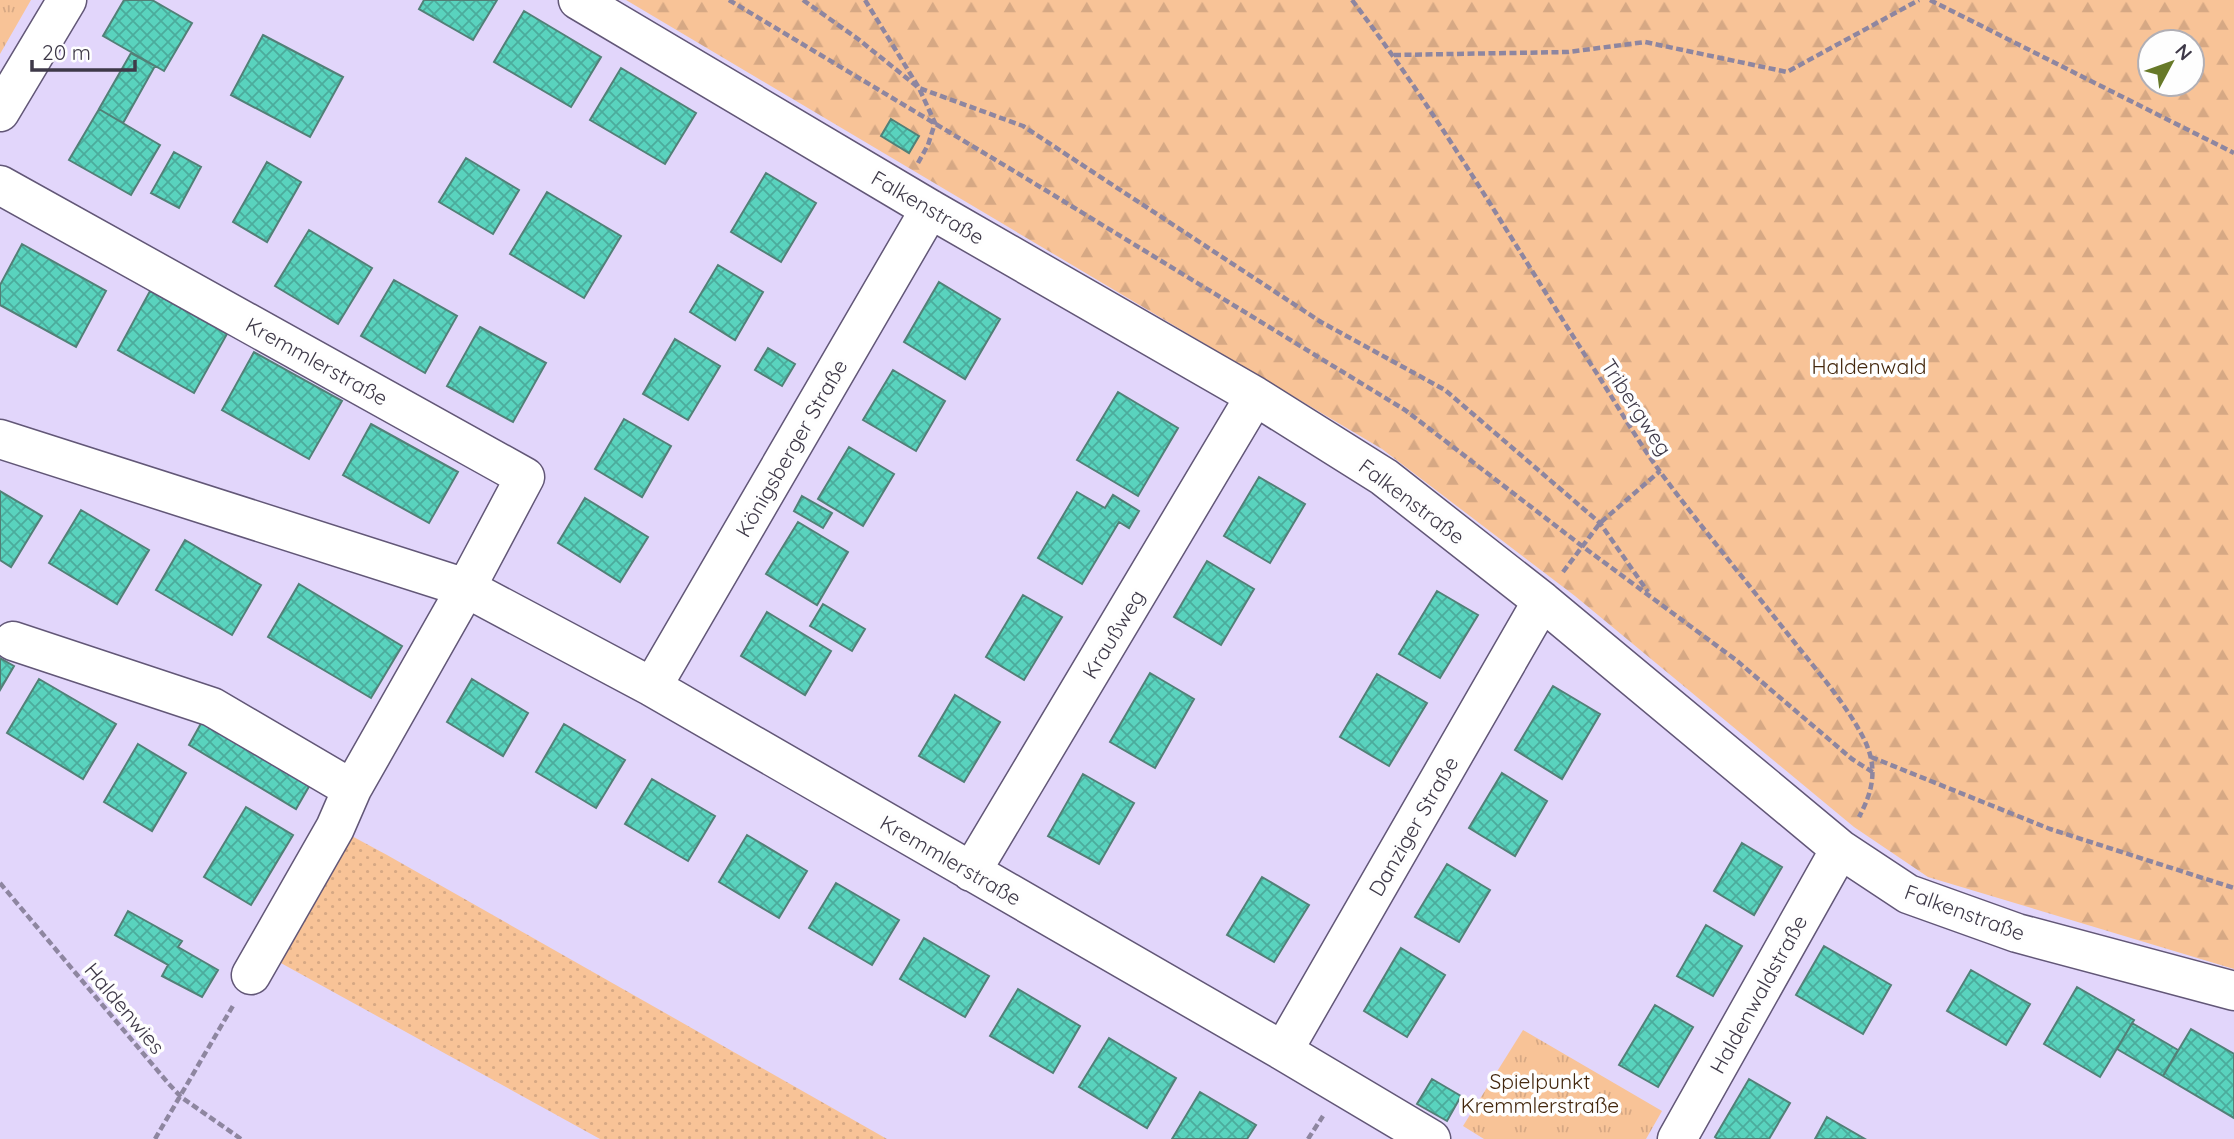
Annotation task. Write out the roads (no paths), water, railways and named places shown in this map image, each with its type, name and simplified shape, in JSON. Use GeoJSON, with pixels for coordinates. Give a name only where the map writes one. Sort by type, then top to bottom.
{"type":"FeatureCollection","features":[{"type":"Feature","properties":{"kind":"street"},"geometry":{"type":"LineString","coordinates":[[0,112],[67,0]]}},
{"type":"Feature","properties":{"kind":"street","name":"Falkenstraße"},"geometry":{"type":"LineString","coordinates":[[578,0],[930,209],[1255,396],[1384,477],[1847,838],[1908,894],[2017,933],[2234,992]]}},
{"type":"Feature","properties":{"kind":"street","name":"Kremmlerstraße"},"geometry":{"type":"LineString","coordinates":[[0,185],[525,477],[466,588]]}},
{"type":"Feature","properties":{"kind":"street","name":"Königsberger Straße"},"geometry":{"type":"LineString","coordinates":[[652,687],[930,209]]}},
{"type":"Feature","properties":{"kind":"street","name":"Kraußweg"},"geometry":{"type":"LineString","coordinates":[[971,872],[1255,396]]}},
{"type":"Feature","properties":{"kind":"street","name":"Kremmlerstraße"},"geometry":{"type":"LineString","coordinates":[[0,439],[466,588],[652,687],[1431,1139]]}},
{"type":"Feature","properties":{"kind":"street"},"geometry":{"type":"LineString","coordinates":[[251,975],[466,588]]}},
{"type":"Feature","properties":{"kind":"street","name":"Danziger Straße"},"geometry":{"type":"LineString","coordinates":[[1283,1051],[1542,601]]}},
{"type":"Feature","properties":{"kind":"street"},"geometry":{"type":"LineString","coordinates":[[13,641],[212,707],[352,789]]}},
{"type":"Feature","properties":{"kind":"street","name":"Haldenwaldstraße"},"geometry":{"type":"LineString","coordinates":[[1677,1139],[1847,838]]}},
{"type":"Feature","properties":{"kind":"park label","name":"Haldenwald"},"geometry":{"type":"Point","coordinates":[1869,366]}},
{"type":"Feature","properties":{"kind":"park label","name":"Spielpunkt Kremmlerstraße"},"geometry":{"type":"Point","coordinates":[1540,1093]}}]}
